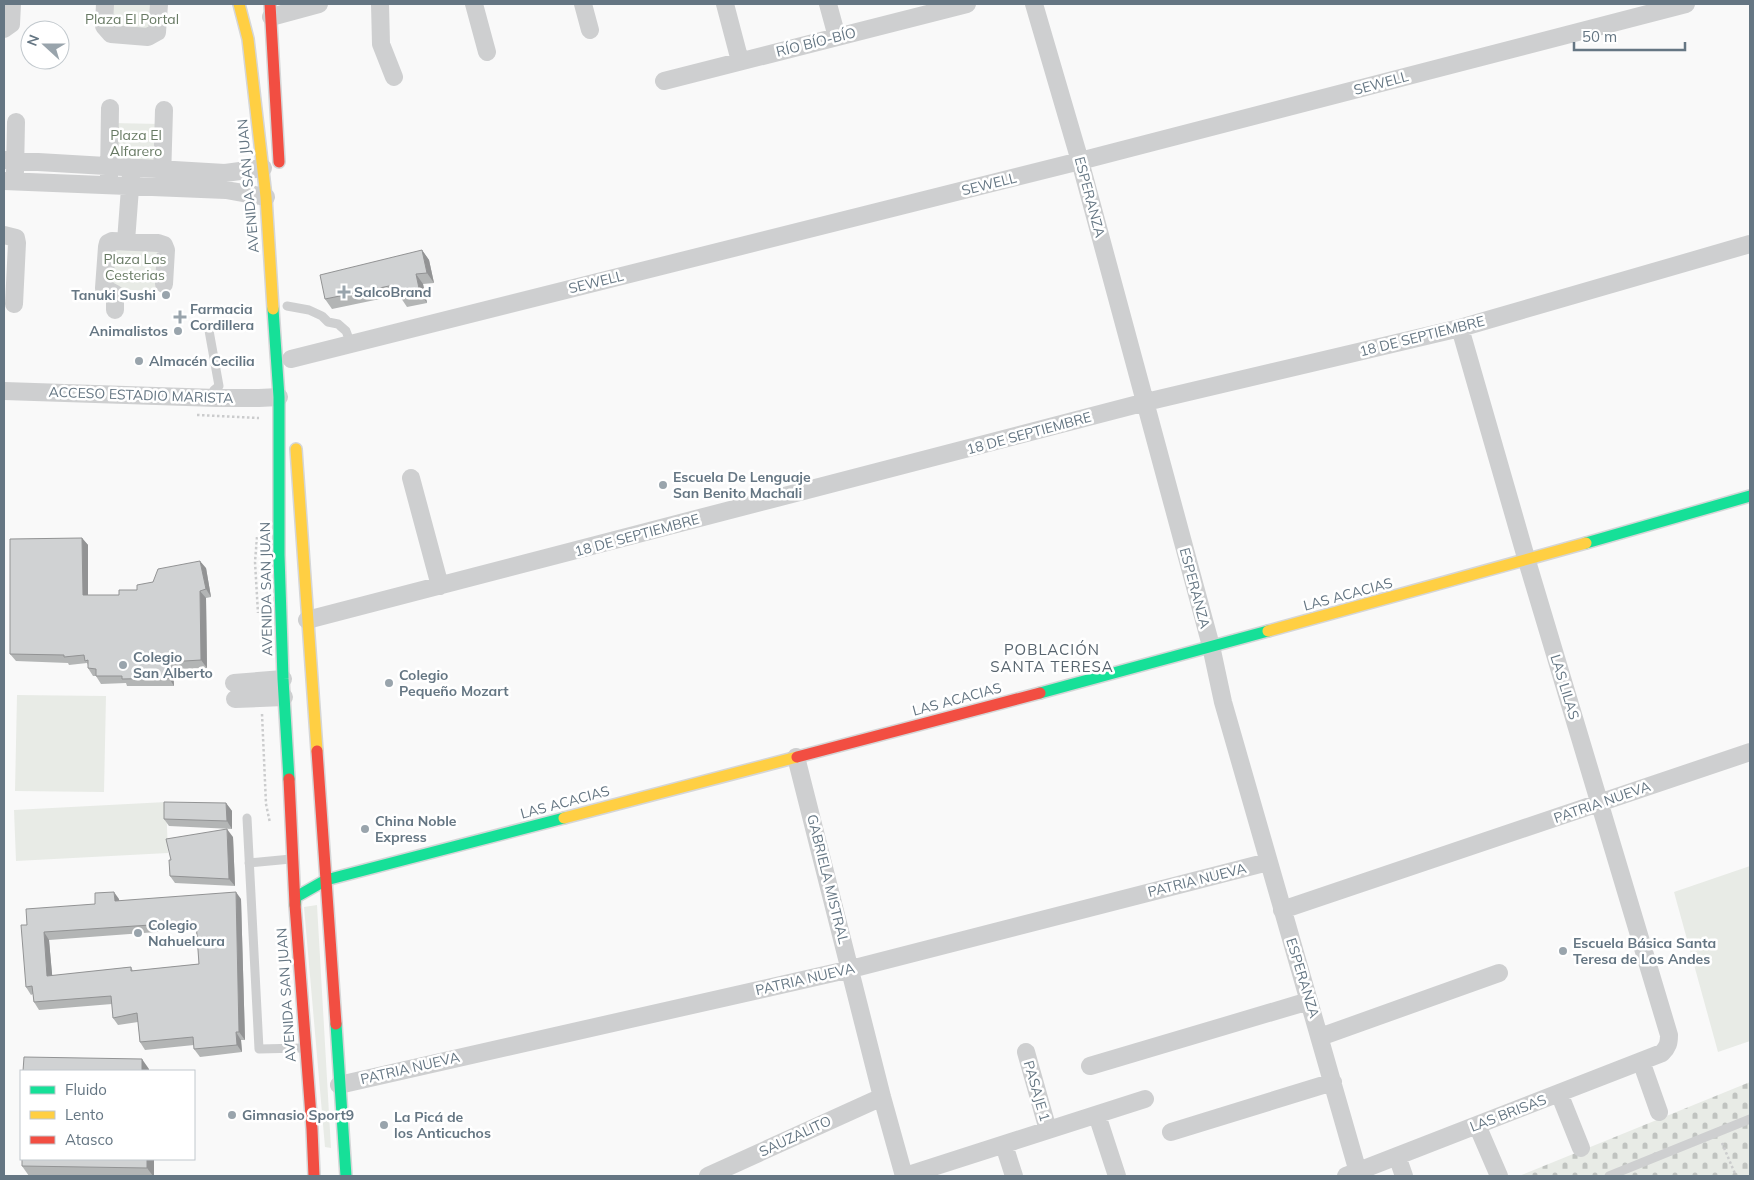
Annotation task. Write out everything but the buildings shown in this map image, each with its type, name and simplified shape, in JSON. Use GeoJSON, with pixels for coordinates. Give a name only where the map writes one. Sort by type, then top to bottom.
{"type":"FeatureCollection","features":[{"type":"Feature","properties":{"kind":"main road","name":"AVENIDA SAN JUAN"},"geometry":{"type":"LineString","coordinates":[[239,4],[248,39],[266,197],[279,396],[279,555],[283,679],[295,905],[314,1176]]}},
{"type":"Feature","properties":{"kind":"main road"},"geometry":{"type":"LineString","coordinates":[[271,10],[280,177]]}},
{"type":"Feature","properties":{"kind":"main road"},"geometry":{"type":"LineString","coordinates":[[296,438],[338,1085],[346,1176]]}},
{"type":"Feature","properties":{"kind":"main road","name":"LAS ACACIAS"},"geometry":{"type":"LineString","coordinates":[[295,905],[296,897],[326,880],[1211,646],[1527,560],[1750,496]]}},
{"type":"Feature","properties":{"kind":"main road"},"geometry":{"type":"LineString","coordinates":[[279,555],[291,552],[303,556]]}},
{"type":"Feature","properties":{"kind":"main road"},"geometry":{"type":"LineString","coordinates":[[313,1143],[320,1154],[329,1154],[338,1148],[342,1128]]}},
{"type":"Feature","properties":{"kind":"street"},"geometry":{"type":"LineString","coordinates":[[4,29],[11,24],[12,4]]}},
{"type":"Feature","properties":{"kind":"street"},"geometry":{"type":"LineString","coordinates":[[105,4],[104,26],[111,34],[148,37],[157,32],[159,4]]}},
{"type":"Feature","properties":{"kind":"street"},"geometry":{"type":"LineString","coordinates":[[271,10],[319,4]]}},
{"type":"Feature","properties":{"kind":"street"},"geometry":{"type":"LineString","coordinates":[[380,4],[381,44],[394,77]]}},
{"type":"Feature","properties":{"kind":"street"},"geometry":{"type":"LineString","coordinates":[[474,4],[487,52]]}},
{"type":"Feature","properties":{"kind":"street"},"geometry":{"type":"LineString","coordinates":[[583,4],[590,30]]}},
{"type":"Feature","properties":{"kind":"street"},"geometry":{"type":"LineString","coordinates":[[725,4],[740,61]]}},
{"type":"Feature","properties":{"kind":"street"},"geometry":{"type":"LineString","coordinates":[[828,4],[837,37]]}},
{"type":"Feature","properties":{"kind":"street","name":"RÍO BÍO-BÍO"},"geometry":{"type":"LineString","coordinates":[[664,81],[837,37],[930,8],[967,4]]}},
{"type":"Feature","properties":{"kind":"street","name":"ESPERANZA"},"geometry":{"type":"LineString","coordinates":[[1034,4],[1080,161],[1146,402],[1211,646],[1223,702],[1333,1082],[1352,1174]]}},
{"type":"Feature","properties":{"kind":"street","name":"SEWELL"},"geometry":{"type":"LineString","coordinates":[[291,359],[1080,161],[1686,4]]}},
{"type":"Feature","properties":{"kind":"street"},"geometry":{"type":"LineString","coordinates":[[109,185],[110,108]]}},
{"type":"Feature","properties":{"kind":"street"},"geometry":{"type":"LineString","coordinates":[[162,188],[164,110]]}},
{"type":"Feature","properties":{"kind":"street"},"geometry":{"type":"LineString","coordinates":[[16,122],[9,181],[226,190],[266,197]]}},
{"type":"Feature","properties":{"kind":"street"},"geometry":{"type":"LineString","coordinates":[[10,160],[225,172],[263,168]]}},
{"type":"Feature","properties":{"kind":"street"},"geometry":{"type":"LineString","coordinates":[[126,241],[131,167]]}},
{"type":"Feature","properties":{"kind":"street"},"geometry":{"type":"LineString","coordinates":[[4,235],[16,238],[18,243],[14,304]]}},
{"type":"Feature","properties":{"kind":"street"},"geometry":{"type":"LineString","coordinates":[[114,310],[115,294],[104,288],[106,247],[112,240],[164,245],[166,250],[164,284]]}},
{"type":"Feature","properties":{"kind":"street","name":"18 DE SEPTIEMBRE"},"geometry":{"type":"LineString","coordinates":[[308,620],[1146,402],[1460,328],[1750,244]]}},
{"type":"Feature","properties":{"kind":"street","name":"LAS LILAS"},"geometry":{"type":"LineString","coordinates":[[1460,328],[1527,560],[1669,1035],[1668,1046]]}},
{"type":"Feature","properties":{"kind":"street","name":"ACCESO ESTADIO MARISTA"},"geometry":{"type":"LineString","coordinates":[[4,391],[217,398],[279,396]]}},
{"type":"Feature","properties":{"kind":"street"},"geometry":{"type":"LineString","coordinates":[[411,478],[440,586]]}},
{"type":"Feature","properties":{"kind":"street"},"geometry":{"type":"LineString","coordinates":[[283,679],[234,691],[284,697]]}},
{"type":"Feature","properties":{"kind":"street","name":"PATRIA NUEVA"},"geometry":{"type":"LineString","coordinates":[[1282,910],[1750,752]]}},
{"type":"Feature","properties":{"kind":"street","name":"GABRIELA MISTRAL"},"geometry":{"type":"LineString","coordinates":[[796,757],[882,1097],[905,1176]]}},
{"type":"Feature","properties":{"kind":"street","name":"PATRIA NUEVA"},"geometry":{"type":"LineString","coordinates":[[338,1085],[851,969],[1268,862]]}},
{"type":"Feature","properties":{"kind":"street"},"geometry":{"type":"LineString","coordinates":[[1320,1037],[1498,973]]}},
{"type":"Feature","properties":{"kind":"street"},"geometry":{"type":"LineString","coordinates":[[1090,1066],[1309,1001]]}},
{"type":"Feature","properties":{"kind":"street","name":"LAS BRISAS"},"geometry":{"type":"LineString","coordinates":[[1352,1174],[1662,1053],[1668,1046]]}},
{"type":"Feature","properties":{"kind":"street","name":"PASAJE 1"},"geometry":{"type":"LineString","coordinates":[[1026,1052],[1048,1130]]}},
{"type":"Feature","properties":{"kind":"street"},"geometry":{"type":"LineString","coordinates":[[1641,1061],[1659,1112]]}},
{"type":"Feature","properties":{"kind":"street"},"geometry":{"type":"LineString","coordinates":[[1172,1132],[1333,1082]]}},
{"type":"Feature","properties":{"kind":"street"},"geometry":{"type":"LineString","coordinates":[[1559,1093],[1581,1148]]}},
{"type":"Feature","properties":{"kind":"street","name":"SAUZALITO"},"geometry":{"type":"LineString","coordinates":[[708,1176],[882,1097]]}},
{"type":"Feature","properties":{"kind":"street"},"geometry":{"type":"LineString","coordinates":[[905,1176],[1145,1099]]}},
{"type":"Feature","properties":{"kind":"street"},"geometry":{"type":"LineString","coordinates":[[1097,1115],[1117,1176]]}},
{"type":"Feature","properties":{"kind":"street"},"geometry":{"type":"LineString","coordinates":[[1478,1125],[1498,1176]]}},
{"type":"Feature","properties":{"kind":"street"},"geometry":{"type":"LineString","coordinates":[[1004,1145],[1014,1176]]}},
{"type":"Feature","properties":{"kind":"street"},"geometry":{"type":"LineString","coordinates":[[1397,1156],[1404,1176]]}},
{"type":"Feature","properties":{"kind":"lane"},"geometry":{"type":"LineString","coordinates":[[287,306],[309,310],[322,316],[328,322],[338,324],[346,331],[351,344]]}},
{"type":"Feature","properties":{"kind":"lane"},"geometry":{"type":"LineString","coordinates":[[208,325],[219,386],[214,390],[217,398]]}},
{"type":"Feature","properties":{"kind":"lane"},"geometry":{"type":"LineString","coordinates":[[247,818],[259,1049],[305,1048]]}},
{"type":"Feature","properties":{"kind":"lane"},"geometry":{"type":"LineString","coordinates":[[249,863],[294,859]]}},
{"type":"Feature","properties":{"kind":"lane"},"geometry":{"type":"LineString","coordinates":[[1609,1176],[1750,1119]]}},
{"type":"Feature","properties":{"kind":"path"},"geometry":{"type":"LineString","coordinates":[[1717,1132],[1736,1176]]}},
{"type":"Feature","properties":{"kind":"green space","name":"Plaza El Portal"},"geometry":{"type":"Polygon","coordinates":[[[105,4],[159,4],[157,32],[111,34],[105,4]]]}},
{"type":"Feature","properties":{"kind":"green space","name":"Plaza El Alfarero"},"geometry":{"type":"Polygon","coordinates":[[[112,123],[161,124],[160,163],[110,161],[112,123]]]}},
{"type":"Feature","properties":{"kind":"green space","name":"Plaza Las Cesterias"},"geometry":{"type":"Polygon","coordinates":[[[110,249],[163,252],[159,291],[107,289],[110,249]]]}},
{"type":"Feature","properties":{"kind":"green space"},"geometry":{"type":"Polygon","coordinates":[[[17,695],[106,696],[104,792],[15,791],[17,695]]]}},
{"type":"Feature","properties":{"kind":"green space"},"geometry":{"type":"Polygon","coordinates":[[[166,802],[168,853],[16,861],[14,810],[166,802]]]}},
{"type":"Feature","properties":{"kind":"green space"},"geometry":{"type":"Polygon","coordinates":[[[1750,866],[1750,1041],[1718,1052],[1674,892],[1750,866]]]}},
{"type":"Feature","properties":{"kind":"green space"},"geometry":{"type":"Polygon","coordinates":[[[317,905],[331,1148],[325,1147],[304,907],[317,905]]]}},
{"type":"Feature","properties":{"kind":"green space"},"geometry":{"type":"Polygon","coordinates":[[[1750,1082],[1750,1176],[1519,1176],[1750,1082]]]}},
{"type":"Feature","properties":{"kind":"traffic: fast"},"geometry":{"type":"LineString","coordinates":[[273,309],[279,397],[279,555],[283,679],[289,779]]}},
{"type":"Feature","properties":{"kind":"traffic: fast"},"geometry":{"type":"LineString","coordinates":[[1586,543],[1750,496]]}},
{"type":"Feature","properties":{"kind":"traffic: fast"},"geometry":{"type":"LineString","coordinates":[[1040,693],[1268,631]]}},
{"type":"Feature","properties":{"kind":"traffic: fast"},"geometry":{"type":"LineString","coordinates":[[295,905],[296,897],[326,880],[564,818]]}},
{"type":"Feature","properties":{"kind":"traffic: fast"},"geometry":{"type":"LineString","coordinates":[[336,1024],[346,1176]]}},
{"type":"Feature","properties":{"kind":"traffic: slow"},"geometry":{"type":"LineString","coordinates":[[239,4],[248,39],[266,197],[273,309]]}},
{"type":"Feature","properties":{"kind":"traffic: slow"},"geometry":{"type":"LineString","coordinates":[[296,449],[317,751]]}},
{"type":"Feature","properties":{"kind":"traffic: slow"},"geometry":{"type":"LineString","coordinates":[[1268,631],[1586,543]]}},
{"type":"Feature","properties":{"kind":"traffic: slow"},"geometry":{"type":"LineString","coordinates":[[564,818],[797,757]]}},
{"type":"Feature","properties":{"kind":"traffic: jam"},"geometry":{"type":"LineString","coordinates":[[270,4],[279,162]]}},
{"type":"Feature","properties":{"kind":"traffic: jam"},"geometry":{"type":"LineString","coordinates":[[797,757],[1040,693]]}},
{"type":"Feature","properties":{"kind":"traffic: jam"},"geometry":{"type":"LineString","coordinates":[[317,751],[336,1024]]}},
{"type":"Feature","properties":{"kind":"traffic: jam"},"geometry":{"type":"LineString","coordinates":[[289,779],[295,905],[314,1176]]}},
{"type":"Feature","properties":{"kind":"place","name":"SalcoBrand"},"geometry":{"type":"Point","coordinates":[344,292]}},
{"type":"Feature","properties":{"kind":"place","name":"Tanuki Sushi"},"geometry":{"type":"Point","coordinates":[166,295]}},
{"type":"Feature","properties":{"kind":"place","name":"Farmacia Cordillera"},"geometry":{"type":"Point","coordinates":[180,317]}},
{"type":"Feature","properties":{"kind":"place","name":"Animalistos"},"geometry":{"type":"Point","coordinates":[178,331]}},
{"type":"Feature","properties":{"kind":"place","name":"Almacén Cecilia"},"geometry":{"type":"Point","coordinates":[139,361]}},
{"type":"Feature","properties":{"kind":"place","name":"Escuela De Lenguaje San Benito Machali"},"geometry":{"type":"Point","coordinates":[663,485]}},
{"type":"Feature","properties":{"kind":"place","name":"Colegio San Alberto"},"geometry":{"type":"Point","coordinates":[123,665]}},
{"type":"Feature","properties":{"kind":"place","name":"Colegio Pequeño Mozart"},"geometry":{"type":"Point","coordinates":[389,683]}},
{"type":"Feature","properties":{"kind":"place","name":"China Noble Express"},"geometry":{"type":"Point","coordinates":[365,829]}},
{"type":"Feature","properties":{"kind":"place","name":"Colegio Nahuelcura"},"geometry":{"type":"Point","coordinates":[138,933]}},
{"type":"Feature","properties":{"kind":"place","name":"Escuela Básica Santa Teresa de Los Andes"},"geometry":{"type":"Point","coordinates":[1563,951]}},
{"type":"Feature","properties":{"kind":"place","name":"Gimnasio Sport9"},"geometry":{"type":"Point","coordinates":[232,1115]}},
{"type":"Feature","properties":{"kind":"place","name":"La Picá de los Anticuchos"},"geometry":{"type":"Point","coordinates":[384,1125]}},
{"type":"Feature","properties":{"kind":"district","name":"POBLACIÓN SANTA TERESA"},"geometry":{"type":"Point","coordinates":[1052,658]}}]}
